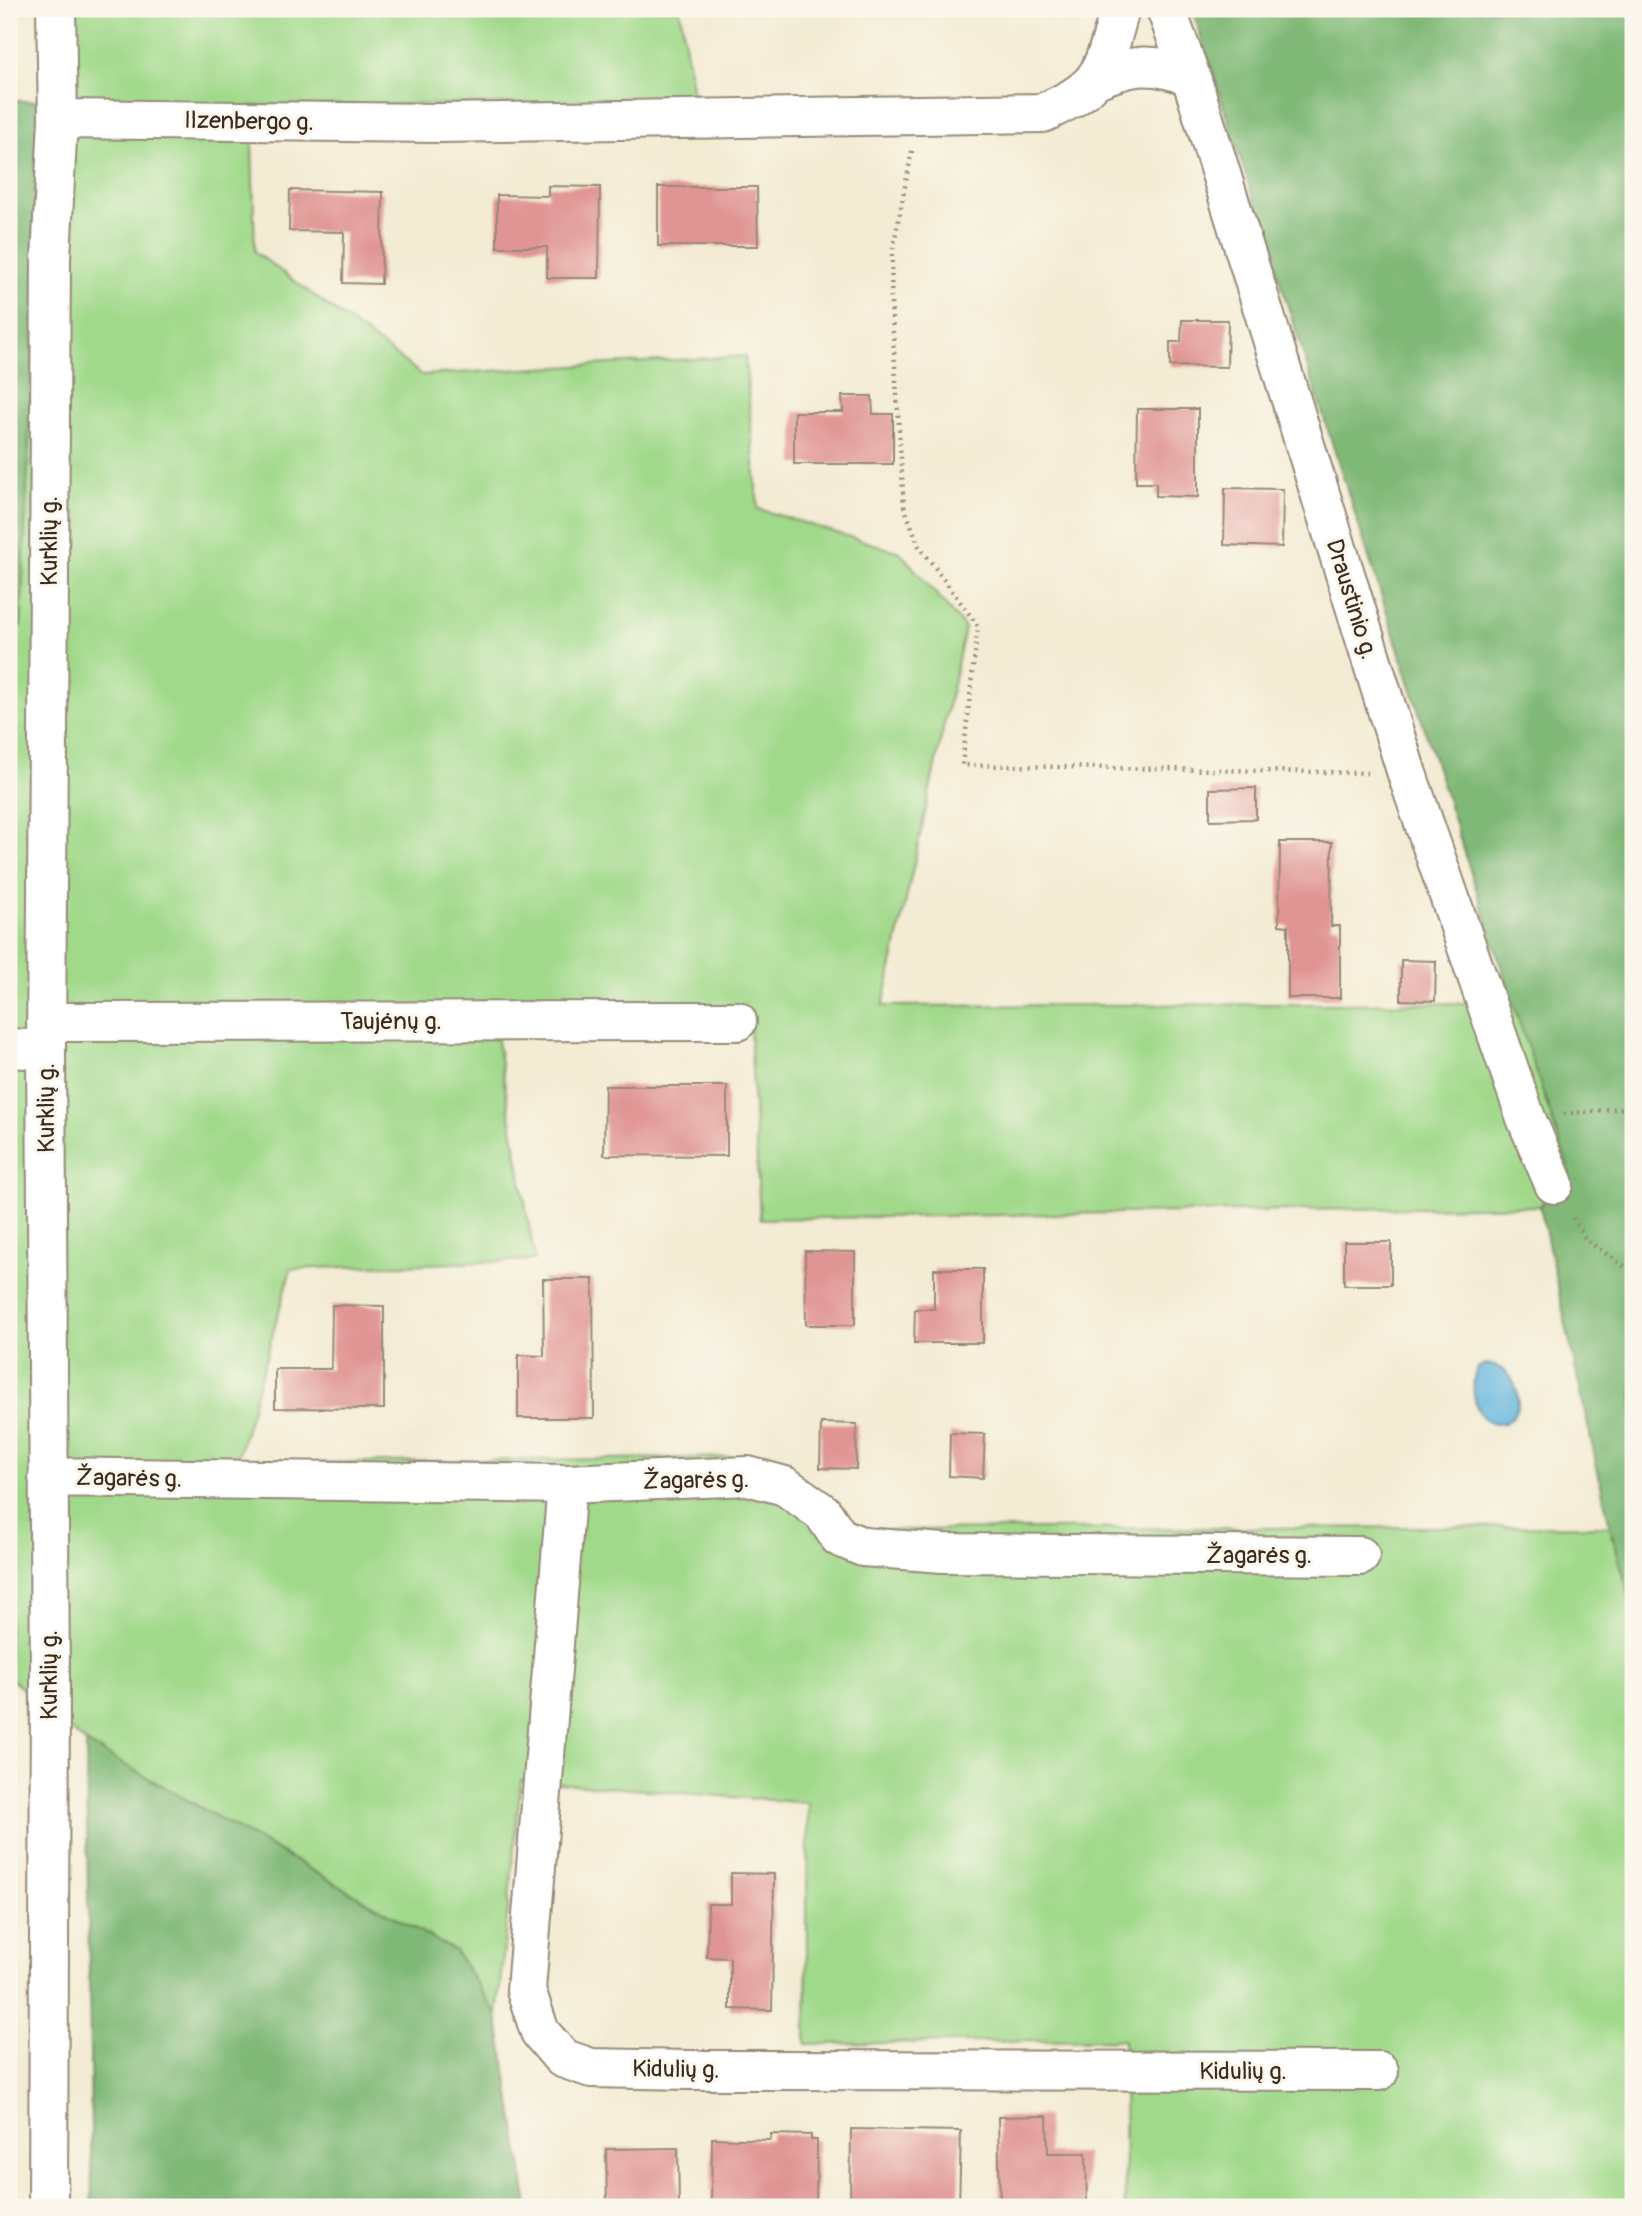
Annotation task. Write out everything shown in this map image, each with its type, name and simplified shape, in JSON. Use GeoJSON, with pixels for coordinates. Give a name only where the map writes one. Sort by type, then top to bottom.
{"type":"FeatureCollection","features":[{"type":"Feature","properties":{"kind":"street","name":"Kurklių g."},"geometry":{"type":"LineString","coordinates":[[48,2207],[48,1477],[33,1040],[51,259],[58,119],[56,9]]}},
{"type":"Feature","properties":{"kind":"street"},"geometry":{"type":"LineString","coordinates":[[1094,80],[1108,49],[1120,9]]}},
{"type":"Feature","properties":{"kind":"street","name":"Draustinio g."},"geometry":{"type":"LineString","coordinates":[[1166,9],[1191,77],[1407,774],[1526,1118],[1553,1184]]}},
{"type":"Feature","properties":{"kind":"street"},"geometry":{"type":"LineString","coordinates":[[1094,80],[1121,69],[1146,65],[1170,68],[1191,77]]}},
{"type":"Feature","properties":{"kind":"street","name":"Ilzenbergo g."},"geometry":{"type":"LineString","coordinates":[[58,119],[439,123],[1043,113],[1073,99],[1094,80]]}},
{"type":"Feature","properties":{"kind":"street","name":"Taujėnų g."},"geometry":{"type":"LineString","coordinates":[[33,1040],[737,1021]]}},
{"type":"Feature","properties":{"kind":"street","name":"Žagarės g."},"geometry":{"type":"LineString","coordinates":[[48,1477],[567,1483],[748,1476],[785,1486],[823,1513],[839,1536],[863,1547],[943,1553],[1360,1556]]}},
{"type":"Feature","properties":{"kind":"street","name":"Kidulių g."},"geometry":{"type":"LineString","coordinates":[[567,1483],[526,1990],[540,2032],[562,2058],[591,2068],[1379,2071]]}},
{"type":"Feature","properties":{"kind":"path"},"geometry":{"type":"LineString","coordinates":[[919,115],[892,253],[891,303],[904,506],[919,546],[978,626],[962,765],[1407,774]]}},
{"type":"Feature","properties":{"kind":"path"},"geometry":{"type":"LineString","coordinates":[[1526,1118],[1633,1107]]}},
{"type":"Feature","properties":{"kind":"path"},"geometry":{"type":"LineString","coordinates":[[1553,1184],[1586,1240],[1633,1272]]}},
{"type":"Feature","properties":{"kind":"green space"},"geometry":{"type":"Polygon","coordinates":[[[76,9],[680,9],[694,102],[251,106],[255,252],[422,375],[745,356],[758,509],[900,552],[965,628],[883,1006],[1513,1003],[1571,1173],[1540,1206],[760,1219],[750,1031],[495,1029],[535,1260],[291,1269],[236,1464],[753,1457],[867,1530],[1610,1526],[1633,1610],[1633,2207],[1125,2207],[1124,2040],[806,2044],[808,1803],[521,1780],[497,2015],[455,1951],[86,1743],[9,1677],[9,627],[21,625],[43,101],[75,102],[76,9]]]}},
{"type":"Feature","properties":{"kind":"green space"},"geometry":{"type":"Polygon","coordinates":[[[1192,9],[1633,9],[1633,1610],[1610,1526],[1540,1206],[1570,1173],[1192,9]]]}},
{"type":"Feature","properties":{"kind":"green space"},"geometry":{"type":"Polygon","coordinates":[[[9,101],[43,101],[21,626],[9,627],[9,101]]]}},
{"type":"Feature","properties":{"kind":"green space"},"geometry":{"type":"Polygon","coordinates":[[[86,1743],[455,1951],[497,2015],[528,2207],[92,2207],[86,1743]]]}},
{"type":"Feature","properties":{"kind":"water"},"geometry":{"type":"Polygon","coordinates":[[[1486,1364],[1504,1370],[1515,1385],[1518,1399],[1516,1410],[1511,1419],[1503,1423],[1485,1419],[1478,1410],[1474,1395],[1474,1377],[1477,1368],[1486,1364]]]}},
{"type":"Feature","properties":{"kind":"building"},"geometry":{"type":"Polygon","coordinates":[[[548,186],[600,187],[599,278],[547,278],[547,247],[497,247],[497,195],[548,196],[548,186]]]}},
{"type":"Feature","properties":{"kind":"building"},"geometry":{"type":"Polygon","coordinates":[[[658,187],[757,187],[758,246],[658,246],[658,187]]]}},
{"type":"Feature","properties":{"kind":"building"},"geometry":{"type":"Polygon","coordinates":[[[290,190],[383,192],[381,284],[343,283],[344,232],[289,231],[290,190]]]}},
{"type":"Feature","properties":{"kind":"building"},"geometry":{"type":"Polygon","coordinates":[[[1182,320],[1228,320],[1227,367],[1170,366],[1170,342],[1181,342],[1182,320]]]}},
{"type":"Feature","properties":{"kind":"building"},"geometry":{"type":"Polygon","coordinates":[[[842,396],[872,396],[873,414],[893,414],[893,464],[794,464],[794,412],[843,412],[842,396]]]}},
{"type":"Feature","properties":{"kind":"building"},"geometry":{"type":"Polygon","coordinates":[[[1137,409],[1198,409],[1198,497],[1156,496],[1156,483],[1136,483],[1137,409]]]}},
{"type":"Feature","properties":{"kind":"building"},"geometry":{"type":"Polygon","coordinates":[[[1225,488],[1283,489],[1282,547],[1224,545],[1225,488]]]}},
{"type":"Feature","properties":{"kind":"building"},"geometry":{"type":"Polygon","coordinates":[[[1256,788],[1256,819],[1210,820],[1210,789],[1256,788]]]}},
{"type":"Feature","properties":{"kind":"building"},"geometry":{"type":"Polygon","coordinates":[[[1280,842],[1332,842],[1331,926],[1340,926],[1340,998],[1288,998],[1288,926],[1279,925],[1280,842]]]}},
{"type":"Feature","properties":{"kind":"building"},"geometry":{"type":"Polygon","coordinates":[[[1401,960],[1436,961],[1435,1001],[1401,1000],[1401,960]]]}},
{"type":"Feature","properties":{"kind":"building"},"geometry":{"type":"Polygon","coordinates":[[[605,1086],[727,1086],[727,1156],[604,1155],[605,1086]]]}},
{"type":"Feature","properties":{"kind":"building"},"geometry":{"type":"Polygon","coordinates":[[[1344,1242],[1391,1242],[1391,1285],[1344,1285],[1344,1242]]]}},
{"type":"Feature","properties":{"kind":"building"},"geometry":{"type":"Polygon","coordinates":[[[805,1251],[855,1252],[855,1325],[806,1325],[805,1251]]]}},
{"type":"Feature","properties":{"kind":"building"},"geometry":{"type":"Polygon","coordinates":[[[934,1269],[983,1269],[983,1343],[914,1343],[915,1309],[934,1309],[934,1269]]]}},
{"type":"Feature","properties":{"kind":"building"},"geometry":{"type":"Polygon","coordinates":[[[543,1279],[593,1279],[594,1418],[518,1418],[518,1355],[544,1356],[543,1279]]]}},
{"type":"Feature","properties":{"kind":"building"},"geometry":{"type":"Polygon","coordinates":[[[332,1305],[384,1306],[384,1409],[275,1408],[275,1369],[331,1369],[332,1305]]]}},
{"type":"Feature","properties":{"kind":"building"},"geometry":{"type":"Polygon","coordinates":[[[821,1423],[857,1424],[856,1469],[820,1468],[821,1423]]]}},
{"type":"Feature","properties":{"kind":"building"},"geometry":{"type":"Polygon","coordinates":[[[950,1433],[985,1434],[983,1478],[949,1476],[950,1433]]]}},
{"type":"Feature","properties":{"kind":"building"},"geometry":{"type":"Polygon","coordinates":[[[731,1873],[774,1874],[772,2010],[730,2009],[730,1958],[707,1957],[708,1904],[731,1904],[731,1873]]]}},
{"type":"Feature","properties":{"kind":"building"},"geometry":{"type":"Polygon","coordinates":[[[1047,2116],[1048,2153],[1086,2153],[1087,2207],[1000,2207],[998,2117],[1047,2116]]]}},
{"type":"Feature","properties":{"kind":"building"},"geometry":{"type":"Polygon","coordinates":[[[851,2129],[961,2131],[959,2207],[850,2207],[851,2129]]]}},
{"type":"Feature","properties":{"kind":"building"},"geometry":{"type":"Polygon","coordinates":[[[771,2134],[811,2135],[811,2140],[817,2140],[816,2207],[778,2207],[779,2203],[711,2201],[712,2138],[771,2140],[771,2134]]]}},
{"type":"Feature","properties":{"kind":"building"},"geometry":{"type":"Polygon","coordinates":[[[678,2148],[679,2207],[607,2207],[606,2149],[678,2148]]]}}]}
